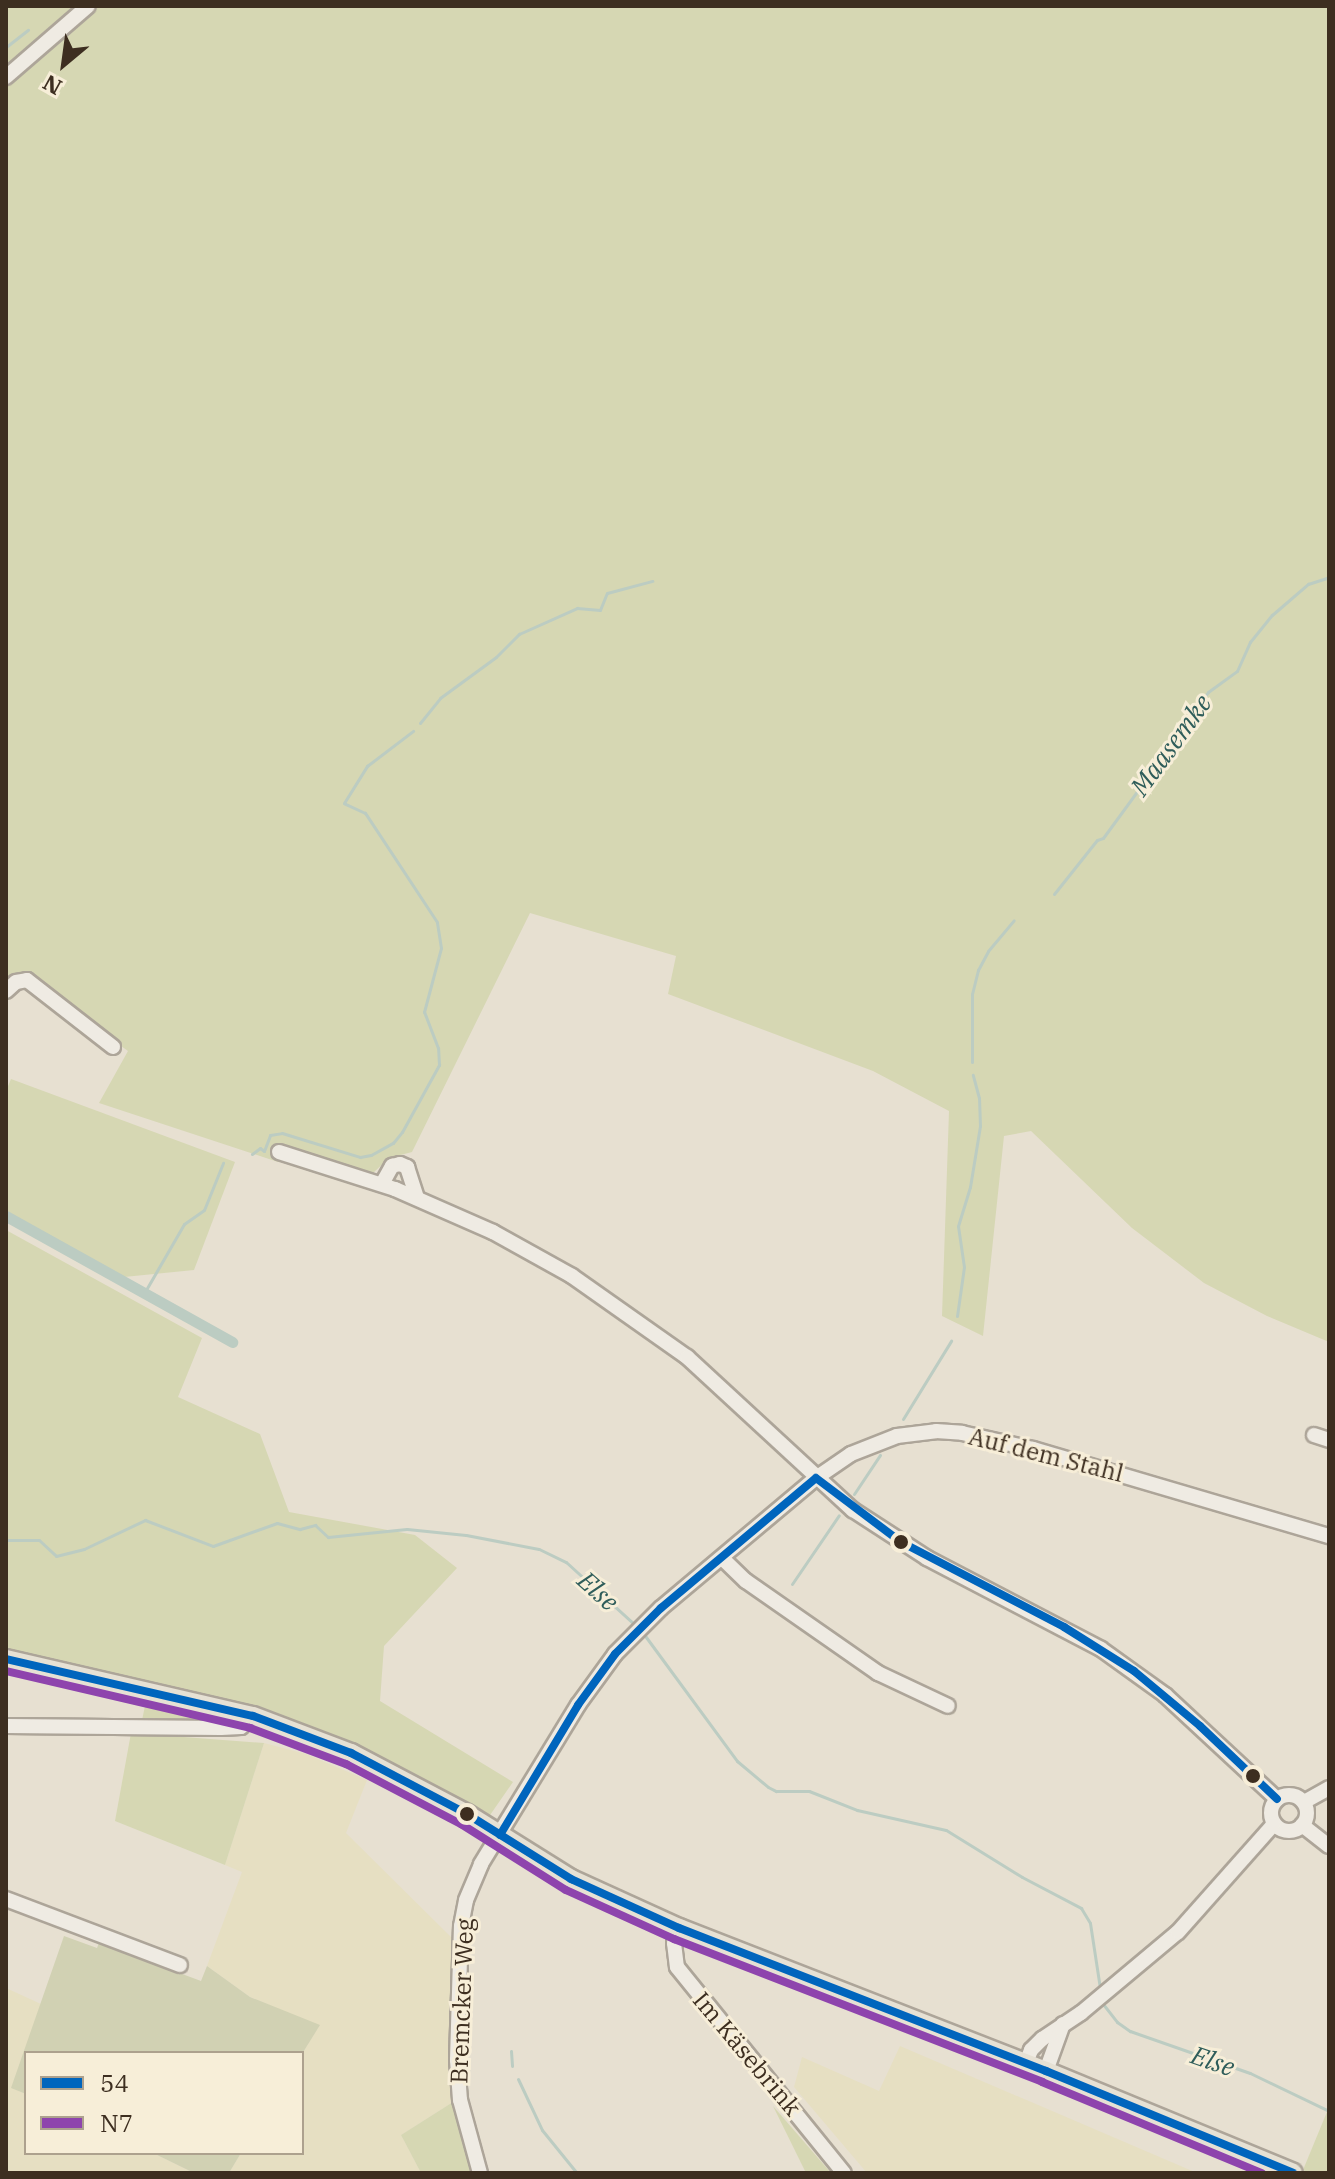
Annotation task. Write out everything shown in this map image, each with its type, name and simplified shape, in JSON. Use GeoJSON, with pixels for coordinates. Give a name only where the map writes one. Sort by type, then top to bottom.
{"type":"FeatureCollection","features":[{"type":"Feature","properties":{"kind":"main road"},"geometry":{"type":"LineString","coordinates":[[6,1659],[253,1716],[380,1766],[571,1879],[679,1928],[1026,2063],[1293,2173]]}},
{"type":"Feature","properties":{"kind":"street"},"geometry":{"type":"LineString","coordinates":[[6,77],[88,6]]}},
{"type":"Feature","properties":{"kind":"street"},"geometry":{"type":"LineString","coordinates":[[6,991],[16,982],[27,980],[113,1047]]}},
{"type":"Feature","properties":{"kind":"street"},"geometry":{"type":"LineString","coordinates":[[279,1152],[382,1184],[523,1248],[658,1333],[816,1478],[901,1542],[1064,1627],[1134,1671],[1200,1726],[1277,1799]]}},
{"type":"Feature","properties":{"kind":"street"},"geometry":{"type":"LineString","coordinates":[[382,1184],[392,1166],[400,1164],[407,1167],[417,1198]]}},
{"type":"Feature","properties":{"kind":"street","name":"Auf dem Stahl"},"geometry":{"type":"LineString","coordinates":[[500,1835],[578,1705],[632,1637],[816,1478],[851,1454],[897,1436],[936,1431],[962,1433],[1033,1449],[1329,1536]]}},
{"type":"Feature","properties":{"kind":"street"},"geometry":{"type":"LineString","coordinates":[[1314,1435],[1329,1440]]}},
{"type":"Feature","properties":{"kind":"street"},"geometry":{"type":"LineString","coordinates":[[722,1558],[746,1581],[878,1673],[948,1706]]}},
{"type":"Feature","properties":{"kind":"street"},"geometry":{"type":"LineString","coordinates":[[6,1726],[221,1728],[241,1727],[253,1716]]}},
{"type":"Feature","properties":{"kind":"street"},"geometry":{"type":"LineString","coordinates":[[1304,1802],[1329,1788]]}},
{"type":"Feature","properties":{"kind":"street"},"geometry":{"type":"LineString","coordinates":[[1294,1795],[1304,1802],[1307,1814],[1302,1825],[1288,1831],[1274,1824],[1270,1811],[1277,1799],[1294,1795]]}},
{"type":"Feature","properties":{"kind":"street"},"geometry":{"type":"LineString","coordinates":[[1026,2063],[1031,2050],[1178,1932],[1274,1824]]}},
{"type":"Feature","properties":{"kind":"street"},"geometry":{"type":"LineString","coordinates":[[1302,1825],[1329,1846]]}},
{"type":"Feature","properties":{"kind":"street","name":"Bremcker Weg"},"geometry":{"type":"LineString","coordinates":[[480,2173],[466,2126],[458,2077],[460,1939],[466,1900],[481,1864],[500,1835]]}},
{"type":"Feature","properties":{"kind":"street"},"geometry":{"type":"LineString","coordinates":[[6,1899],[180,1965]]}},
{"type":"Feature","properties":{"kind":"street","name":"Im Käsebrink"},"geometry":{"type":"LineString","coordinates":[[679,1928],[674,1943],[677,1967],[844,2173]]}},
{"type":"Feature","properties":{"kind":"street"},"geometry":{"type":"LineString","coordinates":[[1046,2071],[1064,2024]]}},
{"type":"Feature","properties":{"kind":"shaded area"},"geometry":{"type":"Polygon","coordinates":[[[264,1743],[306,1754],[367,1780],[346,1833],[454,1940],[453,2102],[401,2135],[421,2173],[229,2173],[240,2155],[304,2155],[304,2051],[319,2026],[250,1997],[207,1966],[242,1872],[225,1865],[264,1743]]]}},
{"type":"Feature","properties":{"kind":"shaded area"},"geometry":{"type":"Polygon","coordinates":[[[6,1988],[41,2004],[12,2088],[24,2093],[24,2155],[157,2155],[194,2173],[6,2173],[6,1988]]]}},
{"type":"Feature","properties":{"kind":"shaded area"},"geometry":{"type":"Polygon","coordinates":[[[900,2046],[1197,2173],[867,2173],[794,2087],[802,2057],[879,2091],[900,2046]]]}},
{"type":"Feature","properties":{"kind":"green space"},"geometry":{"type":"Polygon","coordinates":[[[6,6],[1329,6],[1329,1342],[1267,1316],[1204,1283],[1132,1228],[1031,1131],[1004,1136],[983,1336],[942,1316],[949,1111],[873,1071],[668,994],[676,956],[530,913],[412,1152],[389,1158],[372,1174],[286,1148],[278,1162],[99,1103],[128,1051],[23,976],[6,989],[6,6]]]}},
{"type":"Feature","properties":{"kind":"green space"},"geometry":{"type":"Polygon","coordinates":[[[11,1079],[235,1162],[194,1270],[124,1277],[6,1211],[6,1091],[11,1079]]]}},
{"type":"Feature","properties":{"kind":"green space"},"geometry":{"type":"Polygon","coordinates":[[[6,1230],[202,1338],[178,1397],[260,1434],[289,1512],[415,1535],[457,1568],[384,1646],[380,1701],[513,1782],[488,1818],[413,1773],[347,1743],[6,1651],[6,1230]]]}},
{"type":"Feature","properties":{"kind":"green space"},"geometry":{"type":"Polygon","coordinates":[[[146,1701],[227,1717],[218,1721],[141,1725],[146,1701]]]}},
{"type":"Feature","properties":{"kind":"green space"},"geometry":{"type":"Polygon","coordinates":[[[131,1733],[264,1743],[225,1865],[115,1821],[131,1733]]]}},
{"type":"Feature","properties":{"kind":"green space"},"geometry":{"type":"Polygon","coordinates":[[[64,1936],[97,1948],[99,1943],[201,1981],[207,1966],[250,1997],[320,2025],[304,2051],[24,2051],[24,2093],[11,2088],[64,1936]]]}},
{"type":"Feature","properties":{"kind":"green space"},"geometry":{"type":"Polygon","coordinates":[[[453,2102],[471,2173],[421,2173],[401,2135],[453,2102]]]}},
{"type":"Feature","properties":{"kind":"green space"},"geometry":{"type":"Polygon","coordinates":[[[773,2106],[831,2173],[806,2173],[773,2106]]]}},
{"type":"Feature","properties":{"kind":"green space"},"geometry":{"type":"Polygon","coordinates":[[[1329,2107],[1329,2173],[1310,2173],[1303,2170],[1329,2107]]]}},
{"type":"Feature","properties":{"kind":"green space"},"geometry":{"type":"Polygon","coordinates":[[[157,2155],[240,2155],[229,2173],[194,2173],[157,2155]]]}},
{"type":"Feature","properties":{"kind":"waterway"},"geometry":{"type":"LineString","coordinates":[[6,47],[28,30]]}},
{"type":"Feature","properties":{"kind":"waterway","name":"Maasemke"},"geometry":{"type":"LineString","coordinates":[[1054,894],[1097,840],[1103,838],[1146,779],[1153,762],[1208,692],[1237,671],[1250,642],[1272,615],[1308,584],[1329,577]]}},
{"type":"Feature","properties":{"kind":"waterway"},"geometry":{"type":"LineString","coordinates":[[420,723],[440,698],[496,657],[519,634],[577,608],[600,610],[607,593],[652,581]]}},
{"type":"Feature","properties":{"kind":"waterway"},"geometry":{"type":"LineString","coordinates":[[252,1154],[260,1148],[264,1151],[270,1135],[282,1133],[360,1157],[371,1155],[393,1143],[402,1132],[439,1065],[438,1048],[424,1012],[441,948],[437,922],[365,813],[344,803],[367,766],[413,731]]}},
{"type":"Feature","properties":{"kind":"waterway","name":"Maasemke"},"geometry":{"type":"LineString","coordinates":[[972,1062],[972,994],[978,970],[988,951],[1014,920]]}},
{"type":"Feature","properties":{"kind":"waterway","name":"Maasemke"},"geometry":{"type":"LineString","coordinates":[[957,1316],[964,1267],[958,1226],[970,1187],[980,1126],[979,1098],[973,1075]]}},
{"type":"Feature","properties":{"kind":"waterway"},"geometry":{"type":"LineString","coordinates":[[143,1295],[184,1224],[204,1210],[223,1163]]}},
{"type":"Feature","properties":{"kind":"waterway"},"geometry":{"type":"LineString","coordinates":[[6,1216],[232,1342]]}},
{"type":"Feature","properties":{"kind":"waterway","name":"Maasemke"},"geometry":{"type":"LineString","coordinates":[[903,1419],[951,1341]]}},
{"type":"Feature","properties":{"kind":"waterway","name":"Maasemke"},"geometry":{"type":"LineString","coordinates":[[854,1494],[880,1455]]}},
{"type":"Feature","properties":{"kind":"waterway","name":"Maasemke"},"geometry":{"type":"LineString","coordinates":[[792,1584],[839,1515]]}},
{"type":"Feature","properties":{"kind":"waterway","name":"Else"},"geometry":{"type":"LineString","coordinates":[[6,1540],[39,1540],[56,1556],[84,1549],[145,1520],[213,1546],[277,1523],[300,1529],[315,1525],[328,1537],[407,1529],[466,1535],[539,1549],[566,1562],[635,1625]]}},
{"type":"Feature","properties":{"kind":"waterway","name":"Else"},"geometry":{"type":"LineString","coordinates":[[643,1633],[737,1761],[768,1787],[776,1791],[809,1791],[857,1810],[946,1830],[1022,1877],[1081,1908],[1090,1923],[1100,1988]]}},
{"type":"Feature","properties":{"kind":"waterway","name":"Else"},"geometry":{"type":"LineString","coordinates":[[1103,2004],[1117,2022],[1130,2031],[1250,2073],[1329,2111]]}},
{"type":"Feature","properties":{"kind":"waterway"},"geometry":{"type":"LineString","coordinates":[[511,2051],[512,2066]]}},
{"type":"Feature","properties":{"kind":"waterway"},"geometry":{"type":"LineString","coordinates":[[518,2079],[542,2130],[577,2173]]}},
{"type":"Feature","properties":{"kind":"transit line","name":"54"},"geometry":{"type":"LineString","coordinates":[[816,1478],[901,1542],[1064,1627],[1134,1671],[1200,1726],[1277,1799]]}},
{"type":"Feature","properties":{"kind":"transit line","name":"54"},"geometry":{"type":"LineString","coordinates":[[500,1835],[578,1705],[615,1654],[661,1608],[816,1478]]}},
{"type":"Feature","properties":{"kind":"transit line","name":"54"},"geometry":{"type":"LineString","coordinates":[[6,1659],[253,1716],[351,1753],[467,1814],[571,1879],[679,1928],[1046,2071],[1293,2173]]}},
{"type":"Feature","properties":{"kind":"transit line","name":"N7"},"geometry":{"type":"LineString","coordinates":[[6,1671],[250,1728],[346,1764],[461,1824],[566,1890],[674,1939],[1042,2082],[1262,2173]]}}]}
